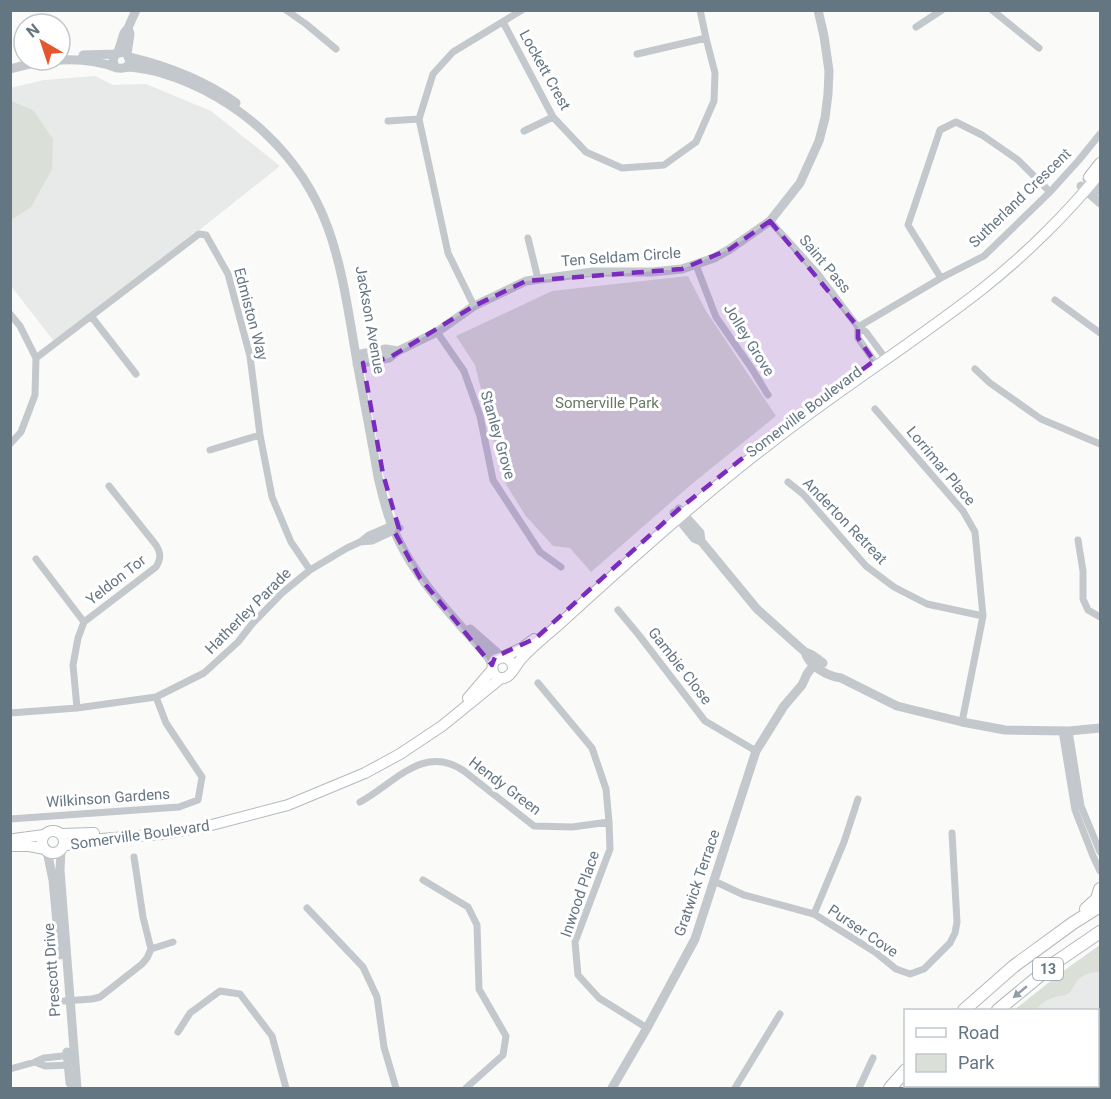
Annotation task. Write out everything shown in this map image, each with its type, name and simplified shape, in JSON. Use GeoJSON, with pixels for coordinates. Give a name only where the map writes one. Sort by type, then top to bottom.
{"type":"FeatureCollection","features":[{"type":"Feature","properties":{"kind":"highway"},"geometry":{"type":"LineString","coordinates":[[1072,923],[1096,899],[1101,890]]}},
{"type":"Feature","properties":{"kind":"highway","name":"13"},"geometry":{"type":"LineString","coordinates":[[966,1009],[1014,966],[1072,923],[1101,906]]}},
{"type":"Feature","properties":{"kind":"highway","name":"13"},"geometry":{"type":"LineString","coordinates":[[1000,1009],[1056,962],[1101,932]]}},
{"type":"Feature","properties":{"kind":"highway"},"geometry":{"type":"LineString","coordinates":[[890,1089],[904,1072]]}},
{"type":"Feature","properties":{"kind":"main road","name":"Somerville Boulevard"},"geometry":{"type":"LineString","coordinates":[[1089,186],[1101,163]]}},
{"type":"Feature","properties":{"kind":"main road","name":"Somerville Boulevard"},"geometry":{"type":"LineString","coordinates":[[61,834],[165,827],[196,823],[248,811],[305,793],[363,767],[426,730],[469,697],[492,668],[495,660],[522,648],[536,638],[798,415],[880,360],[979,284],[1101,173]]}},
{"type":"Feature","properties":{"kind":"main road","name":"Somerville Boulevard"},"geometry":{"type":"LineString","coordinates":[[62,848],[89,840],[162,834],[204,827],[288,805],[365,773],[400,754],[442,726],[501,678],[507,677],[524,656],[679,514]]}},
{"type":"Feature","properties":{"kind":"main road"},"geometry":{"type":"LineString","coordinates":[[502,657],[510,660],[513,669]]}},
{"type":"Feature","properties":{"kind":"main road"},"geometry":{"type":"LineString","coordinates":[[492,668],[495,675],[501,678]]}},
{"type":"Feature","properties":{"kind":"main road"},"geometry":{"type":"LineString","coordinates":[[10,840],[44,835],[52,830],[61,834],[64,840],[62,848],[54,853],[29,846],[10,846]]}},
{"type":"Feature","properties":{"kind":"main road"},"geometry":{"type":"LineString","coordinates":[[44,835],[42,844],[46,850]]}},
{"type":"Feature","properties":{"kind":"street"},"geometry":{"type":"LineString","coordinates":[[123,54],[113,59],[113,63],[122,68],[130,62],[123,54],[124,33],[136,10]]}},
{"type":"Feature","properties":{"kind":"street"},"geometry":{"type":"LineString","coordinates":[[286,10],[336,49]]}},
{"type":"Feature","properties":{"kind":"street"},"geometry":{"type":"LineString","coordinates":[[474,306],[448,253],[419,119],[433,74],[453,52],[522,10]]}},
{"type":"Feature","properties":{"kind":"street","name":"Lockett Crest"},"geometry":{"type":"LineString","coordinates":[[503,22],[553,117],[586,152],[622,168],[664,165],[696,142],[714,101],[715,73],[700,10]]}},
{"type":"Feature","properties":{"kind":"street","name":"Ten Seldam Circle"},"geometry":{"type":"LineString","coordinates":[[359,359],[386,349],[398,351],[438,332],[474,306],[526,281],[593,272],[652,272],[682,269],[730,249],[770,221],[800,183],[819,141],[825,118],[829,71],[818,10]]}},
{"type":"Feature","properties":{"kind":"street"},"geometry":{"type":"LineString","coordinates":[[916,27],[942,10]]}},
{"type":"Feature","properties":{"kind":"street"},"geometry":{"type":"LineString","coordinates":[[992,10],[1039,48]]}},
{"type":"Feature","properties":{"kind":"street"},"geometry":{"type":"LineString","coordinates":[[637,54],[706,38]]}},
{"type":"Feature","properties":{"kind":"street","name":"Jackson Avenue"},"geometry":{"type":"LineString","coordinates":[[72,56],[123,54],[184,74],[228,97],[269,130],[295,159],[322,201],[338,239],[347,274],[359,359]]}},
{"type":"Feature","properties":{"kind":"street","name":"Jackson Avenue"},"geometry":{"type":"LineString","coordinates":[[10,67],[67,60],[94,60],[122,68],[152,70],[169,75],[225,103],[253,122],[291,162],[314,196],[332,237],[383,474],[396,527],[407,555],[420,578],[488,657],[492,668]]}},
{"type":"Feature","properties":{"kind":"street"},"geometry":{"type":"LineString","coordinates":[[524,131],[553,117]]}},
{"type":"Feature","properties":{"kind":"street"},"geometry":{"type":"LineString","coordinates":[[388,121],[419,119]]}},
{"type":"Feature","properties":{"kind":"street"},"geometry":{"type":"LineString","coordinates":[[941,278],[908,225],[940,130],[956,122],[982,135],[1018,160],[1050,192]]}},
{"type":"Feature","properties":{"kind":"street","name":"Sutherland Crescent"},"geometry":{"type":"LineString","coordinates":[[858,327],[941,278],[984,256],[1050,192],[1101,134]]}},
{"type":"Feature","properties":{"kind":"street"},"geometry":{"type":"LineString","coordinates":[[1089,186],[1101,203]]}},
{"type":"Feature","properties":{"kind":"street","name":"Saint Pass"},"geometry":{"type":"LineString","coordinates":[[770,221],[818,274],[858,327],[858,338],[880,360]]}},
{"type":"Feature","properties":{"kind":"street","name":"Edmiston Way"},"geometry":{"type":"LineString","coordinates":[[36,358],[199,234],[206,235],[228,274],[250,356],[260,435],[272,497],[291,542],[310,570]]}},
{"type":"Feature","properties":{"kind":"street"},"geometry":{"type":"LineString","coordinates":[[528,238],[538,279]]}},
{"type":"Feature","properties":{"kind":"street","name":"Jolley Grove"},"geometry":{"type":"LineString","coordinates":[[696,265],[716,318],[768,395]]}},
{"type":"Feature","properties":{"kind":"street"},"geometry":{"type":"LineString","coordinates":[[1055,300],[1101,333]]}},
{"type":"Feature","properties":{"kind":"street"},"geometry":{"type":"LineString","coordinates":[[10,315],[20,326],[36,358],[35,395],[21,432],[10,444]]}},
{"type":"Feature","properties":{"kind":"street"},"geometry":{"type":"LineString","coordinates":[[91,316],[136,374]]}},
{"type":"Feature","properties":{"kind":"street","name":"Stanley Grove"},"geometry":{"type":"LineString","coordinates":[[438,332],[464,371],[480,416],[493,480],[540,552],[561,567]]}},
{"type":"Feature","properties":{"kind":"street"},"geometry":{"type":"LineString","coordinates":[[975,369],[990,383],[1041,419],[1101,444]]}},
{"type":"Feature","properties":{"kind":"street","name":"Lorrimar Place"},"geometry":{"type":"LineString","coordinates":[[874,410],[963,511],[975,532],[983,616],[962,723]]}},
{"type":"Feature","properties":{"kind":"street"},"geometry":{"type":"LineString","coordinates":[[210,450],[260,435]]}},
{"type":"Feature","properties":{"kind":"street","name":"Anderton Retreat"},"geometry":{"type":"LineString","coordinates":[[788,482],[803,494],[866,566],[894,587],[927,604],[983,616]]}},
{"type":"Feature","properties":{"kind":"street","name":"Yeldon Tor"},"geometry":{"type":"LineString","coordinates":[[76,708],[73,665],[78,638],[84,622],[156,567],[160,557],[156,545],[109,486]]}},
{"type":"Feature","properties":{"kind":"street"},"geometry":{"type":"LineString","coordinates":[[679,514],[700,532],[701,542],[757,609],[805,652],[807,659],[819,664],[831,676],[841,678],[897,706],[962,723],[1005,730],[1066,731],[1101,728]]}},
{"type":"Feature","properties":{"kind":"street","name":"Jackson Avenue"},"geometry":{"type":"LineString","coordinates":[[396,527],[424,574],[467,626],[502,657]]}},
{"type":"Feature","properties":{"kind":"street","name":"Hatherley Parade"},"geometry":{"type":"LineString","coordinates":[[10,713],[76,708],[156,697],[204,673],[238,642],[282,593],[310,570],[360,542],[372,541],[396,527]]}},
{"type":"Feature","properties":{"kind":"street"},"geometry":{"type":"LineString","coordinates":[[1078,540],[1083,571],[1083,599],[1088,610],[1101,617]]}},
{"type":"Feature","properties":{"kind":"street"},"geometry":{"type":"LineString","coordinates":[[36,559],[84,622]]}},
{"type":"Feature","properties":{"kind":"street","name":"Gambie Close"},"geometry":{"type":"LineString","coordinates":[[618,610],[705,721],[756,751]]}},
{"type":"Feature","properties":{"kind":"street","name":"Gratwick Terrace"},"geometry":{"type":"LineString","coordinates":[[612,1089],[648,1028],[695,939],[756,751],[784,706],[802,685],[812,678],[819,664]]}},
{"type":"Feature","properties":{"kind":"street","name":"Inwood Place"},"geometry":{"type":"LineString","coordinates":[[538,683],[591,748],[606,789],[610,849],[575,942],[578,975],[599,998],[648,1028]]}},
{"type":"Feature","properties":{"kind":"street","name":"Wilkinson Gardens"},"geometry":{"type":"LineString","coordinates":[[10,819],[179,807],[198,800],[202,777],[166,723],[156,697]]}},
{"type":"Feature","properties":{"kind":"street"},"geometry":{"type":"LineString","coordinates":[[1066,731],[1081,806],[1101,852]]}},
{"type":"Feature","properties":{"kind":"street"},"geometry":{"type":"LineString","coordinates":[[1066,731],[1075,810],[1101,871]]}},
{"type":"Feature","properties":{"kind":"street","name":"Hendy Green"},"geometry":{"type":"LineString","coordinates":[[360,802],[412,768],[433,761],[445,761],[464,771],[534,826],[572,827],[609,822]]}},
{"type":"Feature","properties":{"kind":"street"},"geometry":{"type":"LineString","coordinates":[[814,914],[844,842],[858,799]]}},
{"type":"Feature","properties":{"kind":"street","name":"Purser Cove"},"geometry":{"type":"LineString","coordinates":[[714,882],[744,896],[814,914],[875,952],[896,969],[910,974],[924,969],[950,943],[955,933],[957,922],[952,832]]}},
{"type":"Feature","properties":{"kind":"street","name":"Prescott Drive"},"geometry":{"type":"LineString","coordinates":[[62,848],[60,870],[71,1060],[70,1089]]}},
{"type":"Feature","properties":{"kind":"street","name":"Prescott Drive"},"geometry":{"type":"LineString","coordinates":[[46,850],[53,880],[67,1001]]}},
{"type":"Feature","properties":{"kind":"street"},"geometry":{"type":"LineString","coordinates":[[67,1001],[92,999],[106,993],[147,958],[151,949],[143,917],[134,857]]}},
{"type":"Feature","properties":{"kind":"street"},"geometry":{"type":"LineString","coordinates":[[423,880],[468,907],[477,925],[479,989],[506,1036],[503,1055],[466,1089]]}},
{"type":"Feature","properties":{"kind":"street"},"geometry":{"type":"LineString","coordinates":[[307,908],[363,967],[377,998],[384,1047],[396,1089]]}},
{"type":"Feature","properties":{"kind":"street"},"geometry":{"type":"LineString","coordinates":[[151,949],[173,942]]}},
{"type":"Feature","properties":{"kind":"street"},"geometry":{"type":"LineString","coordinates":[[178,1032],[190,1013],[220,991],[240,994],[272,1035],[286,1089]]}},
{"type":"Feature","properties":{"kind":"street"},"geometry":{"type":"LineString","coordinates":[[735,1089],[780,1014]]}},
{"type":"Feature","properties":{"kind":"street"},"geometry":{"type":"LineString","coordinates":[[859,1089],[873,1058]]}},
{"type":"Feature","properties":{"kind":"street"},"geometry":{"type":"LineString","coordinates":[[10,1069],[35,1062],[45,1066],[71,1060]]}},
{"type":"Feature","properties":{"kind":"street","name":"Prescott Drive"},"geometry":{"type":"LineString","coordinates":[[71,1060],[76,1089]]}},
{"type":"Feature","properties":{"kind":"highlighted area"},"geometry":{"type":"Polygon","coordinates":[[[770,221],[858,327],[858,338],[874,361],[760,444],[679,509],[536,638],[495,657],[492,665],[420,578],[394,531],[399,529],[383,474],[363,363],[389,358],[474,306],[526,281],[682,269],[730,249],[770,221]]]}},
{"type":"Feature","properties":{"kind":"shaded area"},"geometry":{"type":"Polygon","coordinates":[[[95,76],[113,85],[146,84],[211,111],[280,166],[56,344],[11,286],[10,88],[44,80],[95,76]]]}},
{"type":"Feature","properties":{"kind":"shaded area"},"geometry":{"type":"Polygon","coordinates":[[[1100,945],[1100,1088],[943,1088],[1099,1087],[1099,1009],[1016,1009],[1100,945]]]}},
{"type":"Feature","properties":{"kind":"green space"},"geometry":{"type":"Polygon","coordinates":[[[11,101],[33,110],[53,139],[52,169],[31,207],[11,220],[11,101]]]}},
{"type":"Feature","properties":{"kind":"green space","name":"Somerville Park"},"geometry":{"type":"Polygon","coordinates":[[[688,276],[706,311],[776,416],[693,483],[591,572],[570,548],[553,546],[525,515],[504,481],[475,365],[456,336],[552,291],[688,276]]]}},
{"type":"Feature","properties":{"kind":"green space"},"geometry":{"type":"Polygon","coordinates":[[[1100,945],[1100,972],[1082,977],[1069,993],[1046,1001],[1037,1009],[1015,1009],[1100,945]]]}}]}
